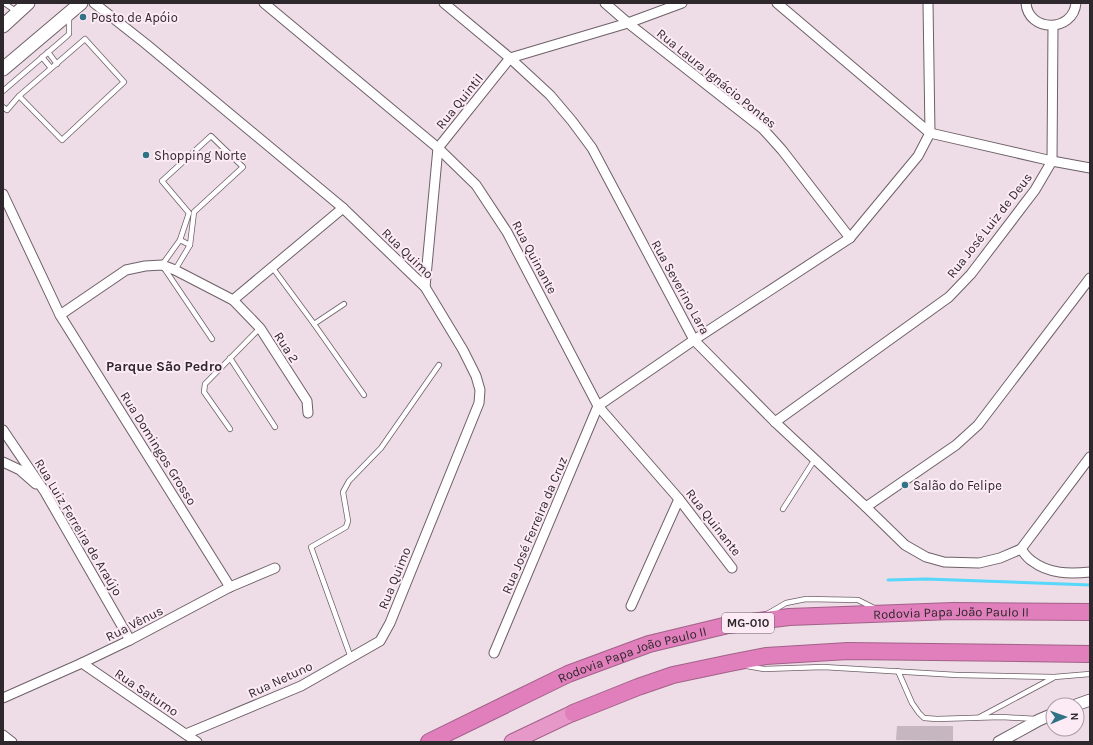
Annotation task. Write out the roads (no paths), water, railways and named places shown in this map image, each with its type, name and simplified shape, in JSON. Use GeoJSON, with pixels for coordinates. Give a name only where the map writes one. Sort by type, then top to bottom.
{"type":"FeatureCollection","features":[{"type":"Feature","properties":{"kind":"highway","name":"Rodovia Papa João Paulo II"},"geometry":{"type":"LineString","coordinates":[[429,742],[568,674],[649,644],[728,625],[789,618],[953,611],[1090,612]]}},
{"type":"Feature","properties":{"kind":"highway"},"geometry":{"type":"LineString","coordinates":[[512,742],[573,713],[638,687],[673,675],[766,656],[848,651],[1090,654]]}},
{"type":"Feature","properties":{"kind":"highway"},"geometry":{"type":"LineString","coordinates":[[534,742],[548,735],[573,713]]}},
{"type":"Feature","properties":{"kind":"main road"},"geometry":{"type":"LineString","coordinates":[[3,26],[28,3]]}},
{"type":"Feature","properties":{"kind":"main road"},"geometry":{"type":"LineString","coordinates":[[3,69],[81,3]]}},
{"type":"Feature","properties":{"kind":"street","name":"Rua Quimo"},"geometry":{"type":"LineString","coordinates":[[94,3],[152,49],[343,208],[425,287],[463,350],[476,376],[480,390],[479,403],[390,622],[380,641]]}},
{"type":"Feature","properties":{"kind":"street","name":"Rua Quinante"},"geometry":{"type":"LineString","coordinates":[[264,3],[438,148],[476,185],[508,232],[598,406],[680,499],[732,568]]}},
{"type":"Feature","properties":{"kind":"street","name":"Rua Severino Lara"},"geometry":{"type":"LineString","coordinates":[[444,3],[510,58],[550,95],[572,121],[592,148],[694,340],[774,422],[905,545],[926,557],[944,562],[979,563],[1000,558],[1021,549]]}},
{"type":"Feature","properties":{"kind":"street","name":"Rua Laura Ignácio Pontes"},"geometry":{"type":"LineString","coordinates":[[605,3],[628,23],[763,129],[782,150],[850,238]]}},
{"type":"Feature","properties":{"kind":"street"},"geometry":{"type":"LineString","coordinates":[[510,58],[628,23],[682,3]]}},
{"type":"Feature","properties":{"kind":"street"},"geometry":{"type":"LineString","coordinates":[[777,3],[930,133],[1052,161],[1090,168]]}},
{"type":"Feature","properties":{"kind":"street"},"geometry":{"type":"LineString","coordinates":[[598,406],[694,340],[850,238],[918,156],[930,133],[928,3]]}},
{"type":"Feature","properties":{"kind":"street"},"geometry":{"type":"LineString","coordinates":[[1026,3],[1030,14],[1036,21],[1053,26],[1067,20],[1072,14],[1076,3]]}},
{"type":"Feature","properties":{"kind":"street","name":"Rua José Luiz de Deus"},"geometry":{"type":"LineString","coordinates":[[774,422],[949,297],[971,274],[1031,196],[1052,161],[1053,26]]}},
{"type":"Feature","properties":{"kind":"street","name":"Rua Quintil"},"geometry":{"type":"LineString","coordinates":[[425,287],[438,148],[510,58]]}},
{"type":"Feature","properties":{"kind":"street","name":"Rua Domingos Grosso"},"geometry":{"type":"LineString","coordinates":[[3,194],[60,315],[230,587]]}},
{"type":"Feature","properties":{"kind":"street"},"geometry":{"type":"LineString","coordinates":[[233,300],[343,208]]}},
{"type":"Feature","properties":{"kind":"street"},"geometry":{"type":"LineString","coordinates":[[60,315],[126,270],[146,266],[162,265]]}},
{"type":"Feature","properties":{"kind":"street","name":"Rua 2"},"geometry":{"type":"LineString","coordinates":[[162,265],[175,270],[233,300],[260,328],[307,401],[308,413]]}},
{"type":"Feature","properties":{"kind":"street"},"geometry":{"type":"LineString","coordinates":[[866,507],[956,445],[978,425],[1090,278]]}},
{"type":"Feature","properties":{"kind":"street","name":"Rua José Ferreira da Cruz"},"geometry":{"type":"LineString","coordinates":[[494,654],[598,406]]}},
{"type":"Feature","properties":{"kind":"street","name":"Rua Luiz Ferreira de Araújo"},"geometry":{"type":"LineString","coordinates":[[3,430],[45,492],[130,640]]}},
{"type":"Feature","properties":{"kind":"street"},"geometry":{"type":"LineString","coordinates":[[1090,457],[1021,549],[1031,561],[1049,571],[1074,573],[1090,572]]}},
{"type":"Feature","properties":{"kind":"street"},"geometry":{"type":"LineString","coordinates":[[3,462],[20,470],[45,492]]}},
{"type":"Feature","properties":{"kind":"street"},"geometry":{"type":"LineString","coordinates":[[1076,475],[1090,471]]}},
{"type":"Feature","properties":{"kind":"street"},"geometry":{"type":"LineString","coordinates":[[631,606],[680,499]]}},
{"type":"Feature","properties":{"kind":"street","name":"Rua Vênus"},"geometry":{"type":"LineString","coordinates":[[3,698],[82,663],[130,640],[230,587],[275,568]]}},
{"type":"Feature","properties":{"kind":"street","name":"Rua Netuno"},"geometry":{"type":"LineString","coordinates":[[186,734],[301,686],[380,641]]}},
{"type":"Feature","properties":{"kind":"street","name":"Rua Saturno"},"geometry":{"type":"LineString","coordinates":[[82,663],[197,742]]}},
{"type":"Feature","properties":{"kind":"street"},"geometry":{"type":"LineString","coordinates":[[999,742],[1045,717]]}},
{"type":"Feature","properties":{"kind":"street"},"geometry":{"type":"LineString","coordinates":[[3,735],[12,742]]}},
{"type":"Feature","properties":{"kind":"lane"},"geometry":{"type":"LineString","coordinates":[[4,3],[18,12]]}},
{"type":"Feature","properties":{"kind":"lane"},"geometry":{"type":"LineString","coordinates":[[3,91],[68,36],[69,13]]}},
{"type":"Feature","properties":{"kind":"lane"},"geometry":{"type":"LineString","coordinates":[[3,107],[6,110],[20,96],[51,68],[85,39],[124,82],[62,140],[20,96]]}},
{"type":"Feature","properties":{"kind":"lane"},"geometry":{"type":"LineString","coordinates":[[48,52],[57,64]]}},
{"type":"Feature","properties":{"kind":"lane"},"geometry":{"type":"LineString","coordinates":[[42,57],[51,68]]}},
{"type":"Feature","properties":{"kind":"lane"},"geometry":{"type":"LineString","coordinates":[[175,270],[190,245],[194,212],[243,167],[211,136],[162,181],[188,213],[180,240],[162,265],[212,339]]}},
{"type":"Feature","properties":{"kind":"lane"},"geometry":{"type":"LineString","coordinates":[[180,240],[190,245]]}},
{"type":"Feature","properties":{"kind":"lane"},"geometry":{"type":"LineString","coordinates":[[272,267],[364,395]]}},
{"type":"Feature","properties":{"kind":"lane"},"geometry":{"type":"LineString","coordinates":[[314,324],[344,304]]}},
{"type":"Feature","properties":{"kind":"lane"},"geometry":{"type":"LineString","coordinates":[[230,429],[204,392],[205,384],[260,328]]}},
{"type":"Feature","properties":{"kind":"lane"},"geometry":{"type":"LineString","coordinates":[[230,358],[275,427]]}},
{"type":"Feature","properties":{"kind":"lane"},"geometry":{"type":"LineString","coordinates":[[351,658],[311,547],[346,527],[348,522],[343,492],[349,481],[381,448],[439,365]]}},
{"type":"Feature","properties":{"kind":"lane"},"geometry":{"type":"LineString","coordinates":[[783,509],[815,459]]}},
{"type":"Feature","properties":{"kind":"lane"},"geometry":{"type":"LineString","coordinates":[[730,663],[764,669],[823,667],[957,675],[1054,677],[1090,674]]}},
{"type":"Feature","properties":{"kind":"lane"},"geometry":{"type":"LineString","coordinates":[[898,671],[912,703],[918,713],[924,718],[1001,717],[1039,720]]}},
{"type":"Feature","properties":{"kind":"lane"},"geometry":{"type":"LineString","coordinates":[[979,718],[1054,677]]}},
{"type":"Feature","properties":{"kind":"waterway"},"geometry":{"type":"LineString","coordinates":[[888,580],[926,579],[1090,585]]}},
{"type":"Feature","properties":{"kind":"place","name":"Posto de Apóio"},"geometry":{"type":"Point","coordinates":[83,17]}},
{"type":"Feature","properties":{"kind":"place","name":"Shopping Norte"},"geometry":{"type":"Point","coordinates":[146,155]}},
{"type":"Feature","properties":{"kind":"place","name":"Salão do Felipe"},"geometry":{"type":"Point","coordinates":[905,485]}},
{"type":"Feature","properties":{"kind":"district","name":"Parque São Pedro"},"geometry":{"type":"Point","coordinates":[164,366]}}]}
